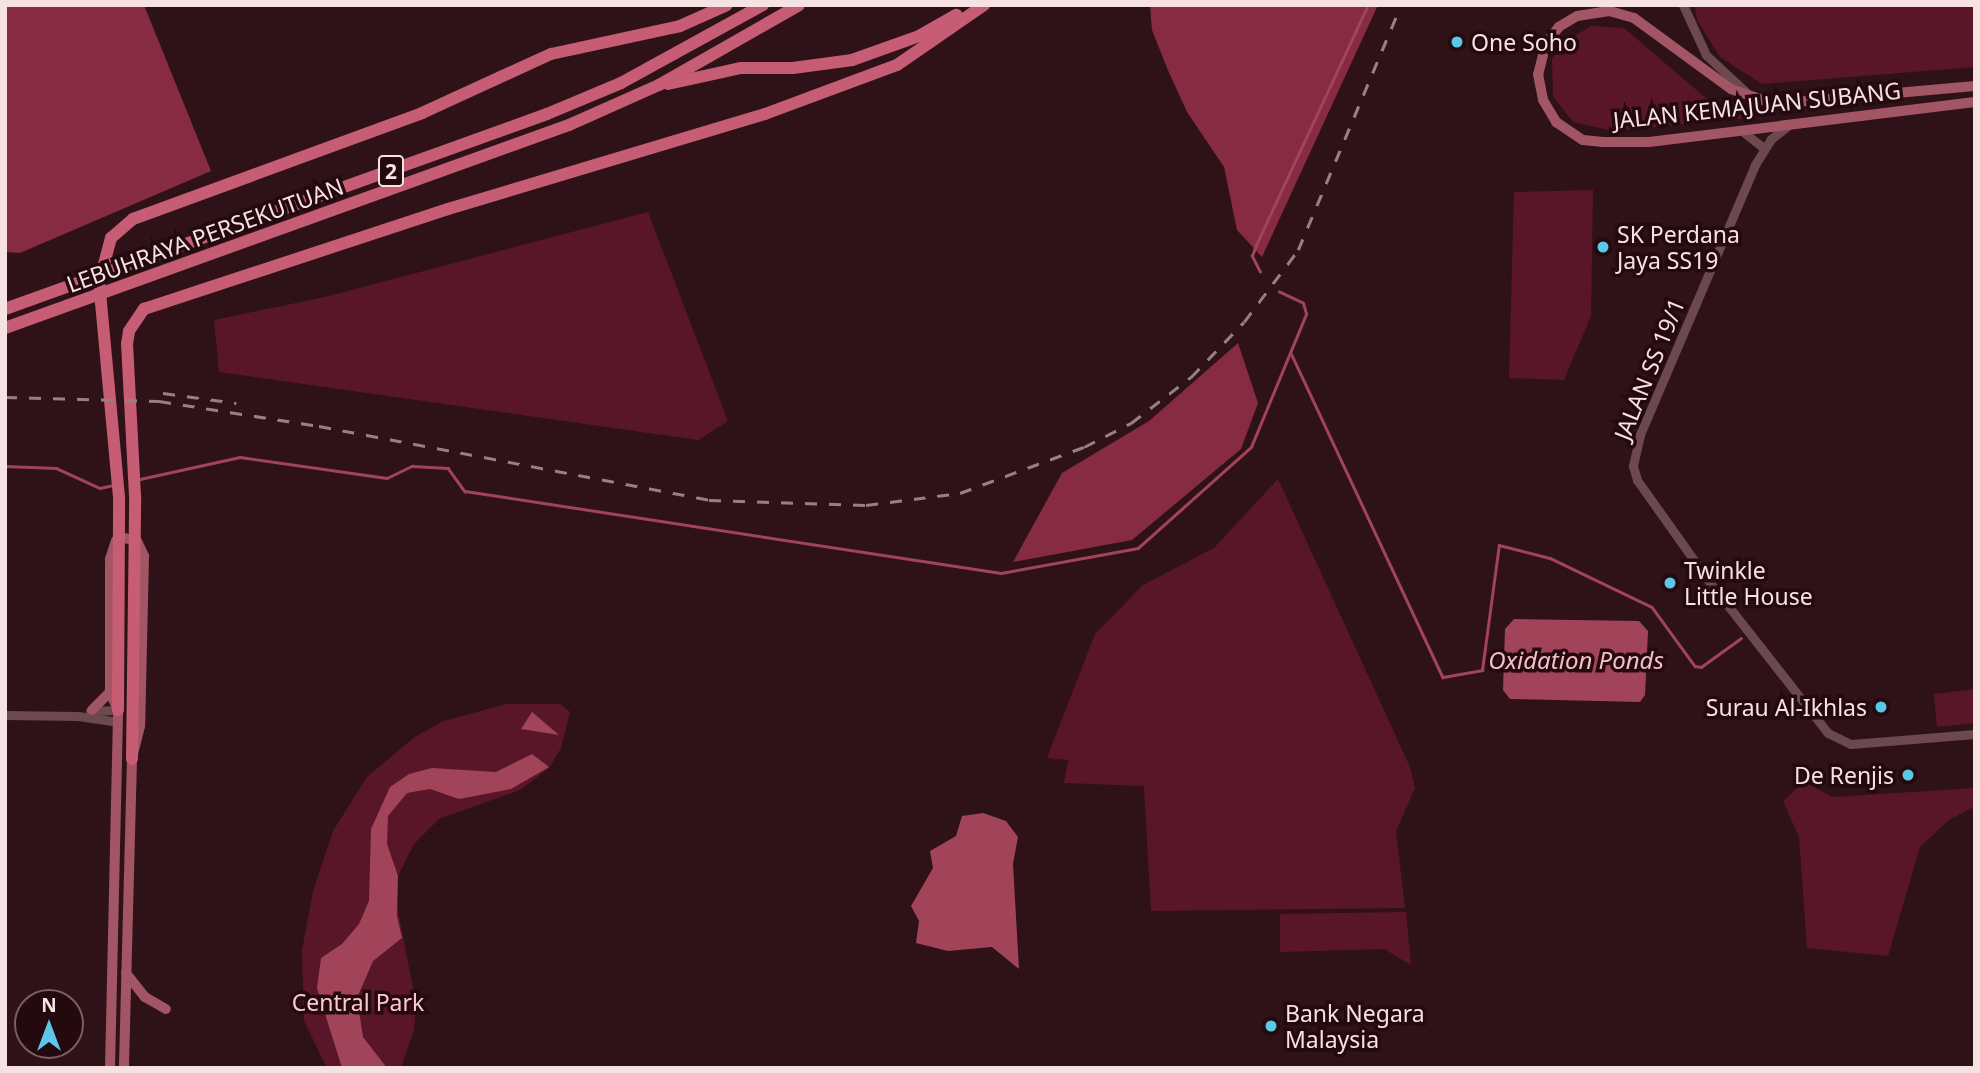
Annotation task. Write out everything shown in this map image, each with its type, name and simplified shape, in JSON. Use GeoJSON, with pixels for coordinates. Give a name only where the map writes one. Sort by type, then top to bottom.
{"type":"FeatureCollection","features":[{"type":"Feature","properties":{"kind":"highway"},"geometry":{"type":"LineString","coordinates":[[118,716],[115,691],[119,497],[99,283],[111,238],[133,219],[422,113],[551,54],[680,26],[727,5]]}},
{"type":"Feature","properties":{"kind":"highway","name":"LEBUHRAYA PERSEKUTUAN"},"geometry":{"type":"LineString","coordinates":[[5,309],[547,114],[621,83],[763,5]]}},
{"type":"Feature","properties":{"kind":"highway","name":"LEBUHRAYA PERSEKUTUAN"},"geometry":{"type":"LineString","coordinates":[[5,328],[459,166],[659,85],[799,5]]}},
{"type":"Feature","properties":{"kind":"highway"},"geometry":{"type":"LineString","coordinates":[[659,85],[741,68],[793,68],[852,60],[919,36],[975,5]]}},
{"type":"Feature","properties":{"kind":"highway"},"geometry":{"type":"LineString","coordinates":[[132,759],[134,485],[127,344],[129,331],[144,309],[448,209],[765,114],[897,65],[984,5]]}},
{"type":"Feature","properties":{"kind":"main road","name":"JALAN KEMAJUAN SUBANG"},"geometry":{"type":"LineString","coordinates":[[1975,86],[1774,104],[1753,99],[1711,76],[1622,13],[1577,16],[1552,34],[1541,55],[1538,74],[1543,100],[1556,122],[1583,140],[1649,142],[1975,102]]}},
{"type":"Feature","properties":{"kind":"main road"},"geometry":{"type":"LineString","coordinates":[[92,710],[115,691],[110,559],[116,541],[131,538],[144,556],[140,726],[132,759],[124,1068]]}},
{"type":"Feature","properties":{"kind":"main road"},"geometry":{"type":"LineString","coordinates":[[110,1068],[118,716]]}},
{"type":"Feature","properties":{"kind":"main road"},"geometry":{"type":"LineString","coordinates":[[116,828],[130,829]]}},
{"type":"Feature","properties":{"kind":"main road"},"geometry":{"type":"LineString","coordinates":[[126,973],[145,997],[166,1009]]}},
{"type":"Feature","properties":{"kind":"street"},"geometry":{"type":"LineString","coordinates":[[1683,5],[1706,55],[1753,99]]}},
{"type":"Feature","properties":{"kind":"street","name":"JALAN SS 19/1"},"geometry":{"type":"LineString","coordinates":[[1790,124],[1765,149],[1640,435],[1633,466],[1637,480],[1711,584],[1828,733],[1851,744],[1975,734]]}},
{"type":"Feature","properties":{"kind":"street"},"geometry":{"type":"LineString","coordinates":[[1739,130],[1765,149]]}},
{"type":"Feature","properties":{"kind":"street"},"geometry":{"type":"LineString","coordinates":[[78,716],[92,710],[118,716]]}},
{"type":"Feature","properties":{"kind":"street"},"geometry":{"type":"LineString","coordinates":[[5,715],[118,716]]}},
{"type":"Feature","properties":{"kind":"green space"},"geometry":{"type":"Polygon","coordinates":[[[1695,5],[1975,5],[1975,67],[1762,84],[1720,57],[1697,20],[1695,5]]]}},
{"type":"Feature","properties":{"kind":"green space"},"geometry":{"type":"Polygon","coordinates":[[[1591,26],[1624,28],[1708,100],[1750,118],[1613,131],[1573,122],[1553,96],[1552,59],[1563,43],[1591,26]]]}},
{"type":"Feature","properties":{"kind":"green space"},"geometry":{"type":"Polygon","coordinates":[[[1593,190],[1591,316],[1564,380],[1509,378],[1514,192],[1593,190]]]}},
{"type":"Feature","properties":{"kind":"green space"},"geometry":{"type":"Polygon","coordinates":[[[648,212],[728,421],[698,440],[219,372],[214,320],[325,297],[648,212]]]}},
{"type":"Feature","properties":{"kind":"green space"},"geometry":{"type":"Polygon","coordinates":[[[1278,479],[1410,767],[1415,788],[1396,831],[1405,908],[1151,911],[1144,786],[1064,783],[1068,760],[1047,758],[1095,634],[1143,585],[1214,548],[1278,479]]]}},
{"type":"Feature","properties":{"kind":"green space"},"geometry":{"type":"Polygon","coordinates":[[[1975,689],[1975,723],[1937,727],[1934,694],[1975,689]]]}},
{"type":"Feature","properties":{"kind":"green space","name":"Central Park"},"geometry":{"type":"Polygon","coordinates":[[[506,704],[560,704],[570,712],[561,748],[549,768],[520,790],[439,819],[414,844],[398,876],[395,895],[416,1004],[414,1030],[401,1068],[327,1068],[304,1021],[302,950],[313,891],[333,831],[367,777],[416,736],[444,721],[506,704]]]}},
{"type":"Feature","properties":{"kind":"green space"},"geometry":{"type":"Polygon","coordinates":[[[1804,782],[1833,797],[1975,788],[1975,806],[1949,820],[1920,847],[1888,956],[1807,948],[1799,837],[1783,801],[1804,782]]]}},
{"type":"Feature","properties":{"kind":"green space"},"geometry":{"type":"Polygon","coordinates":[[[1406,912],[1411,965],[1384,949],[1280,952],[1280,914],[1406,912]]]}},
{"type":"Feature","properties":{"kind":"shaded area"},"geometry":{"type":"Polygon","coordinates":[[[5,5],[144,5],[211,171],[20,253],[5,252],[5,5]]]}},
{"type":"Feature","properties":{"kind":"shaded area"},"geometry":{"type":"Polygon","coordinates":[[[1150,5],[1378,5],[1262,257],[1237,230],[1224,167],[1187,112],[1152,30],[1150,5]]]}},
{"type":"Feature","properties":{"kind":"shaded area"},"geometry":{"type":"Polygon","coordinates":[[[1238,343],[1258,403],[1241,449],[1132,540],[1013,562],[1062,473],[1149,421],[1238,343]]]}},
{"type":"Feature","properties":{"kind":"water","name":"Oxidation Ponds"},"geometry":{"type":"Polygon","coordinates":[[[1514,619],[1639,621],[1648,631],[1645,695],[1640,702],[1510,699],[1503,690],[1505,629],[1514,619]]]}},
{"type":"Feature","properties":{"kind":"water"},"geometry":{"type":"Polygon","coordinates":[[[532,712],[559,735],[521,729],[532,712]]]}},
{"type":"Feature","properties":{"kind":"water"},"geometry":{"type":"Polygon","coordinates":[[[532,754],[549,767],[511,789],[459,799],[430,789],[407,793],[388,816],[387,844],[398,876],[397,916],[402,938],[373,961],[357,998],[363,1037],[387,1068],[342,1068],[317,988],[321,958],[342,944],[359,924],[369,901],[371,829],[390,787],[409,774],[432,768],[496,772],[532,754]]]}},
{"type":"Feature","properties":{"kind":"water"},"geometry":{"type":"Polygon","coordinates":[[[983,813],[1006,821],[1018,837],[1013,864],[1019,969],[992,947],[948,951],[916,943],[919,921],[911,906],[933,868],[930,851],[956,836],[962,816],[983,813]]]}},
{"type":"Feature","properties":{"kind":"waterway"},"geometry":{"type":"LineString","coordinates":[[1260,272],[1252,256],[1256,245],[1368,5]]}},
{"type":"Feature","properties":{"kind":"waterway"},"geometry":{"type":"LineString","coordinates":[[140,479],[240,457],[387,478],[412,466],[448,468],[465,491],[1001,573],[1138,548],[1251,447],[1306,314],[1303,303],[1279,292]]}},
{"type":"Feature","properties":{"kind":"waterway"},"geometry":{"type":"LineString","coordinates":[[1291,353],[1443,677],[1482,670],[1499,545],[1550,558],[1652,607],[1695,666],[1701,667],[1741,638]]}},
{"type":"Feature","properties":{"kind":"waterway"},"geometry":{"type":"LineString","coordinates":[[5,466],[56,468],[100,488],[113,485]]}},
{"type":"Feature","properties":{"kind":"railway"},"geometry":{"type":"LineString","coordinates":[[5,397],[159,401],[319,426],[709,500],[866,505],[960,493],[1084,447],[1131,423],[1191,377],[1244,322],[1298,250],[1401,5]]}},
{"type":"Feature","properties":{"kind":"railway"},"geometry":{"type":"LineString","coordinates":[[163,393],[236,403]]}},
{"type":"Feature","properties":{"kind":"place","name":"One Soho"},"geometry":{"type":"Point","coordinates":[1457,42]}},
{"type":"Feature","properties":{"kind":"place","name":"SK Perdana Jaya SS19"},"geometry":{"type":"Point","coordinates":[1603,247]}},
{"type":"Feature","properties":{"kind":"place","name":"Twinkle Little House"},"geometry":{"type":"Point","coordinates":[1670,583]}},
{"type":"Feature","properties":{"kind":"place","name":"Surau Al-Ikhlas"},"geometry":{"type":"Point","coordinates":[1881,707]}},
{"type":"Feature","properties":{"kind":"place","name":"De Renjis"},"geometry":{"type":"Point","coordinates":[1908,775]}},
{"type":"Feature","properties":{"kind":"place","name":"Bank Negara Malaysia"},"geometry":{"type":"Point","coordinates":[1271,1026]}}]}
